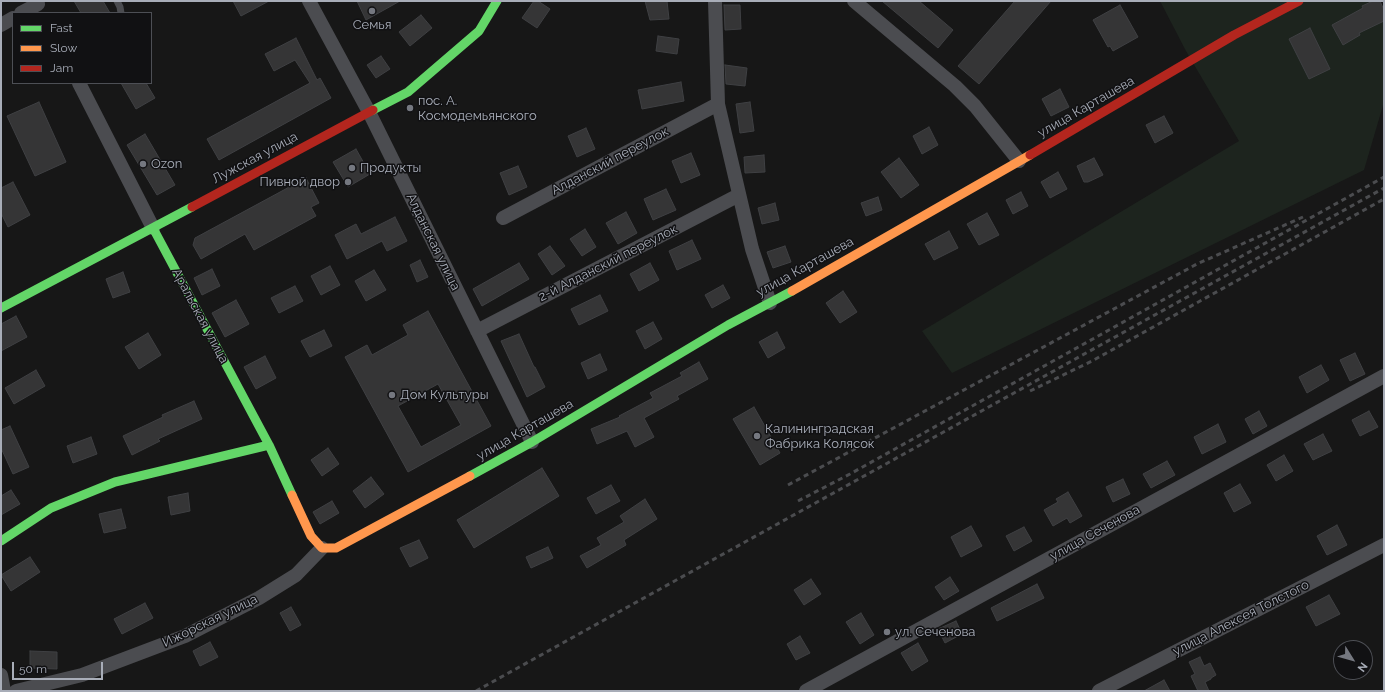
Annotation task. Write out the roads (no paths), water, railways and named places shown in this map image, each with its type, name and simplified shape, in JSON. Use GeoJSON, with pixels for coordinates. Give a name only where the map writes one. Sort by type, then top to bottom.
{"type":"FeatureCollection","features":[{"type":"Feature","properties":{"kind":"main road","name":"Лужская улица"},"geometry":{"type":"LineString","coordinates":[[1,308],[408,92],[479,31],[497,1]]}},
{"type":"Feature","properties":{"kind":"main road","name":"улица Карташева"},"geometry":{"type":"LineString","coordinates":[[322,548],[336,548],[532,442],[728,325],[770,303],[1019,161],[1234,35],[1299,1]]}},
{"type":"Feature","properties":{"kind":"main road","name":"Аральская улица"},"geometry":{"type":"LineString","coordinates":[[153,228],[269,445],[311,536],[322,548]]}},
{"type":"Feature","properties":{"kind":"main road"},"geometry":{"type":"LineString","coordinates":[[1,541],[51,508],[114,482],[269,445]]}},
{"type":"Feature","properties":{"kind":"street","name":"Алданская улица"},"geometry":{"type":"LineString","coordinates":[[309,1],[369,112],[532,442]]}},
{"type":"Feature","properties":{"kind":"street"},"geometry":{"type":"LineString","coordinates":[[715,1],[718,104],[752,249],[770,303]]}},
{"type":"Feature","properties":{"kind":"street"},"geometry":{"type":"LineString","coordinates":[[854,1],[955,86],[975,106],[1019,161]]}},
{"type":"Feature","properties":{"kind":"street"},"geometry":{"type":"LineString","coordinates":[[24,12],[39,6]]}},
{"type":"Feature","properties":{"kind":"street"},"geometry":{"type":"LineString","coordinates":[[1,25],[12,19]]}},
{"type":"Feature","properties":{"kind":"street","name":"Аральская улица"},"geometry":{"type":"LineString","coordinates":[[80,84],[153,228]]}},
{"type":"Feature","properties":{"kind":"street","name":"Алданский переулок"},"geometry":{"type":"LineString","coordinates":[[503,218],[718,104]]}},
{"type":"Feature","properties":{"kind":"street","name":"2-й Алданский переулок"},"geometry":{"type":"LineString","coordinates":[[477,332],[739,195]]}},
{"type":"Feature","properties":{"kind":"street","name":"улица Сеченова"},"geometry":{"type":"LineString","coordinates":[[806,691],[1384,376]]}},
{"type":"Feature","properties":{"kind":"street","name":"улица Алексея Толстого"},"geometry":{"type":"LineString","coordinates":[[1099,691],[1384,545]]}},
{"type":"Feature","properties":{"kind":"street","name":"Ижорская улица"},"geometry":{"type":"LineString","coordinates":[[16,691],[82,674],[184,636],[259,598],[296,575],[322,548]]}},
{"type":"Feature","properties":{"kind":"street"},"geometry":{"type":"LineString","coordinates":[[1,676],[4,691]]}},
{"type":"Feature","properties":{"kind":"lane"},"geometry":{"type":"LineString","coordinates":[[117,1],[121,12]]}},
{"type":"Feature","properties":{"kind":"railway"},"geometry":{"type":"LineString","coordinates":[[798,501],[850,474],[1384,177]]}},
{"type":"Feature","properties":{"kind":"railway"},"geometry":{"type":"LineString","coordinates":[[476,691],[1384,188]]}},
{"type":"Feature","properties":{"kind":"railway"},"geometry":{"type":"LineString","coordinates":[[1030,391],[1092,361],[1384,199]]}},
{"type":"Feature","properties":{"kind":"railway"},"geometry":{"type":"LineString","coordinates":[[788,485],[1197,264],[1303,217]]}},
{"type":"Feature","properties":{"kind":"place","name":"Семья"},"geometry":{"type":"Point","coordinates":[372,11]}},
{"type":"Feature","properties":{"kind":"place","name":"пос. А. Космодемьянского"},"geometry":{"type":"Point","coordinates":[410,108]}},
{"type":"Feature","properties":{"kind":"place","name":"Ozon"},"geometry":{"type":"Point","coordinates":[143,164]}},
{"type":"Feature","properties":{"kind":"place","name":"Продукты"},"geometry":{"type":"Point","coordinates":[352,168]}},
{"type":"Feature","properties":{"kind":"place","name":"Пивной двор"},"geometry":{"type":"Point","coordinates":[348,182]}},
{"type":"Feature","properties":{"kind":"place","name":"Дом Культуры"},"geometry":{"type":"Point","coordinates":[392,395]}},
{"type":"Feature","properties":{"kind":"place","name":"Калининградская Фабрика Колясок"},"geometry":{"type":"Point","coordinates":[757,436]}},
{"type":"Feature","properties":{"kind":"place","name":"ул. Сеченова"},"geometry":{"type":"Point","coordinates":[887,632]}}]}
